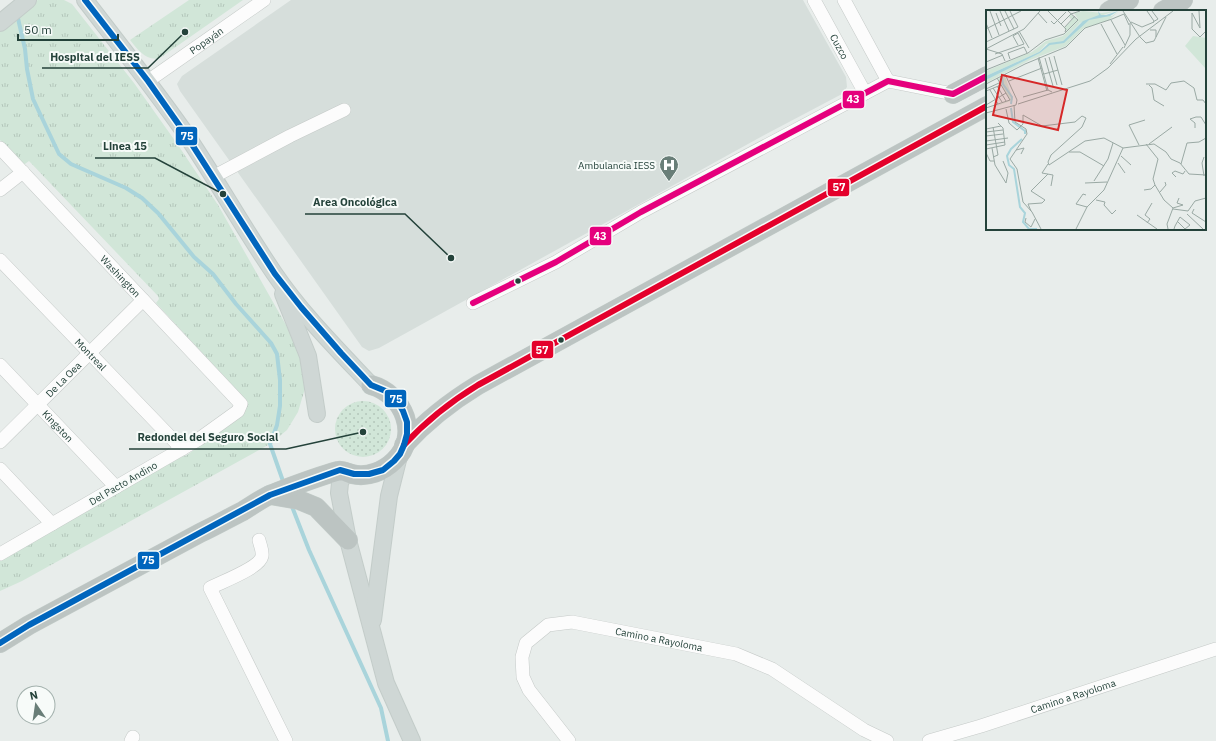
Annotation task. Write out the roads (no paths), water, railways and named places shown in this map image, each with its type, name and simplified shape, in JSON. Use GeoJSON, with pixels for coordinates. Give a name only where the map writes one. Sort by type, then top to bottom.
{"type":"FeatureCollection","features":[{"type":"Feature","properties":{"kind":"highway"},"geometry":{"type":"LineString","coordinates":[[1111,10],[1129,0]]}},
{"type":"Feature","properties":{"kind":"highway"},"geometry":{"type":"LineString","coordinates":[[1165,10],[1183,0]]}},
{"type":"Feature","properties":{"kind":"highway"},"geometry":{"type":"LineString","coordinates":[[953,94],[986,77]]}},
{"type":"Feature","properties":{"kind":"highway"},"geometry":{"type":"LineString","coordinates":[[0,643],[29,625],[270,495],[342,471],[354,474],[369,474],[383,470],[394,461],[421,426],[443,408],[473,388],[986,107]]}},
{"type":"Feature","properties":{"kind":"highway"},"geometry":{"type":"LineString","coordinates":[[372,385],[388,392],[397,400],[403,411],[407,434],[401,451]]}},
{"type":"Feature","properties":{"kind":"highway"},"geometry":{"type":"LineString","coordinates":[[270,495],[299,500],[316,507],[348,540]]}},
{"type":"Feature","properties":{"kind":"main road"},"geometry":{"type":"LineString","coordinates":[[84,0],[148,81],[184,132],[275,274],[316,324],[372,385]]}},
{"type":"Feature","properties":{"kind":"main road"},"geometry":{"type":"LineString","coordinates":[[5,19],[27,1]]}},
{"type":"Feature","properties":{"kind":"main road"},"geometry":{"type":"LineString","coordinates":[[275,274],[308,356],[318,414]]}},
{"type":"Feature","properties":{"kind":"main road"},"geometry":{"type":"LineString","coordinates":[[372,629],[373,609],[389,496],[401,451]]}},
{"type":"Feature","properties":{"kind":"main road"},"geometry":{"type":"LineString","coordinates":[[342,471],[339,493],[348,540],[386,683],[412,741]]}},
{"type":"Feature","properties":{"kind":"street","name":"Popayán"},"geometry":{"type":"LineString","coordinates":[[148,81],[264,0]]}},
{"type":"Feature","properties":{"kind":"street","name":"Cuzco"},"geometry":{"type":"LineString","coordinates":[[814,0],[864,93]]}},
{"type":"Feature","properties":{"kind":"street"},"geometry":{"type":"LineString","coordinates":[[844,0],[888,81]]}},
{"type":"Feature","properties":{"kind":"street"},"geometry":{"type":"LineString","coordinates":[[473,304],[556,262],[641,212],[888,81],[953,94]]}},
{"type":"Feature","properties":{"kind":"street"},"geometry":{"type":"LineString","coordinates":[[213,177],[304,129],[344,110]]}},
{"type":"Feature","properties":{"kind":"street","name":"Washington"},"geometry":{"type":"LineString","coordinates":[[0,148],[241,404]]}},
{"type":"Feature","properties":{"kind":"street"},"geometry":{"type":"LineString","coordinates":[[0,190],[23,172]]}},
{"type":"Feature","properties":{"kind":"street","name":"Montreal"},"geometry":{"type":"LineString","coordinates":[[0,260],[182,449]]}},
{"type":"Feature","properties":{"kind":"street","name":"De La Oea"},"geometry":{"type":"LineString","coordinates":[[0,442],[143,300]]}},
{"type":"Feature","properties":{"kind":"street","name":"Kingston"},"geometry":{"type":"LineString","coordinates":[[0,365],[116,487]]}},
{"type":"Feature","properties":{"kind":"street","name":"Del Pacto Andino"},"geometry":{"type":"LineString","coordinates":[[0,554],[199,439],[238,411],[241,404]]}},
{"type":"Feature","properties":{"kind":"street"},"geometry":{"type":"LineString","coordinates":[[0,469],[52,524]]}},
{"type":"Feature","properties":{"kind":"street"},"geometry":{"type":"LineString","coordinates":[[259,540],[262,553],[260,561],[256,565],[210,588],[286,741]]}},
{"type":"Feature","properties":{"kind":"street","name":"Camino a Rayoloma"},"geometry":{"type":"LineString","coordinates":[[569,741],[529,690],[523,677],[522,657],[526,643],[548,626],[572,622],[736,654],[772,669],[864,730],[887,741]]}},
{"type":"Feature","properties":{"kind":"street","name":"Camino a Rayoloma"},"geometry":{"type":"LineString","coordinates":[[930,741],[981,726],[1216,649]]}},
{"type":"Feature","properties":{"kind":"waterway"},"geometry":{"type":"LineString","coordinates":[[17,14],[25,49],[33,99],[59,154],[71,164],[126,188],[142,198],[158,213],[194,257],[213,274],[236,304],[271,343],[277,354],[280,380],[280,406],[277,425],[270,444],[284,484]]}},
{"type":"Feature","properties":{"kind":"waterway"},"geometry":{"type":"LineString","coordinates":[[291,504],[309,550],[381,708],[388,741]]}},
{"type":"Feature","properties":{"kind":"place","name":"Hospital del IESS"},"geometry":{"type":"Point","coordinates":[185,32]}},
{"type":"Feature","properties":{"kind":"place","name":"Ambulancia IESS"},"geometry":{"type":"Point","coordinates":[669,182]}},
{"type":"Feature","properties":{"kind":"place","name":"Linea 15"},"geometry":{"type":"Point","coordinates":[223,194]}},
{"type":"Feature","properties":{"kind":"place","name":"Area Oncológica"},"geometry":{"type":"Point","coordinates":[451,258]}},
{"type":"Feature","properties":{"kind":"place","name":"Redondel del Seguro Social"},"geometry":{"type":"Point","coordinates":[363,432]}}]}
